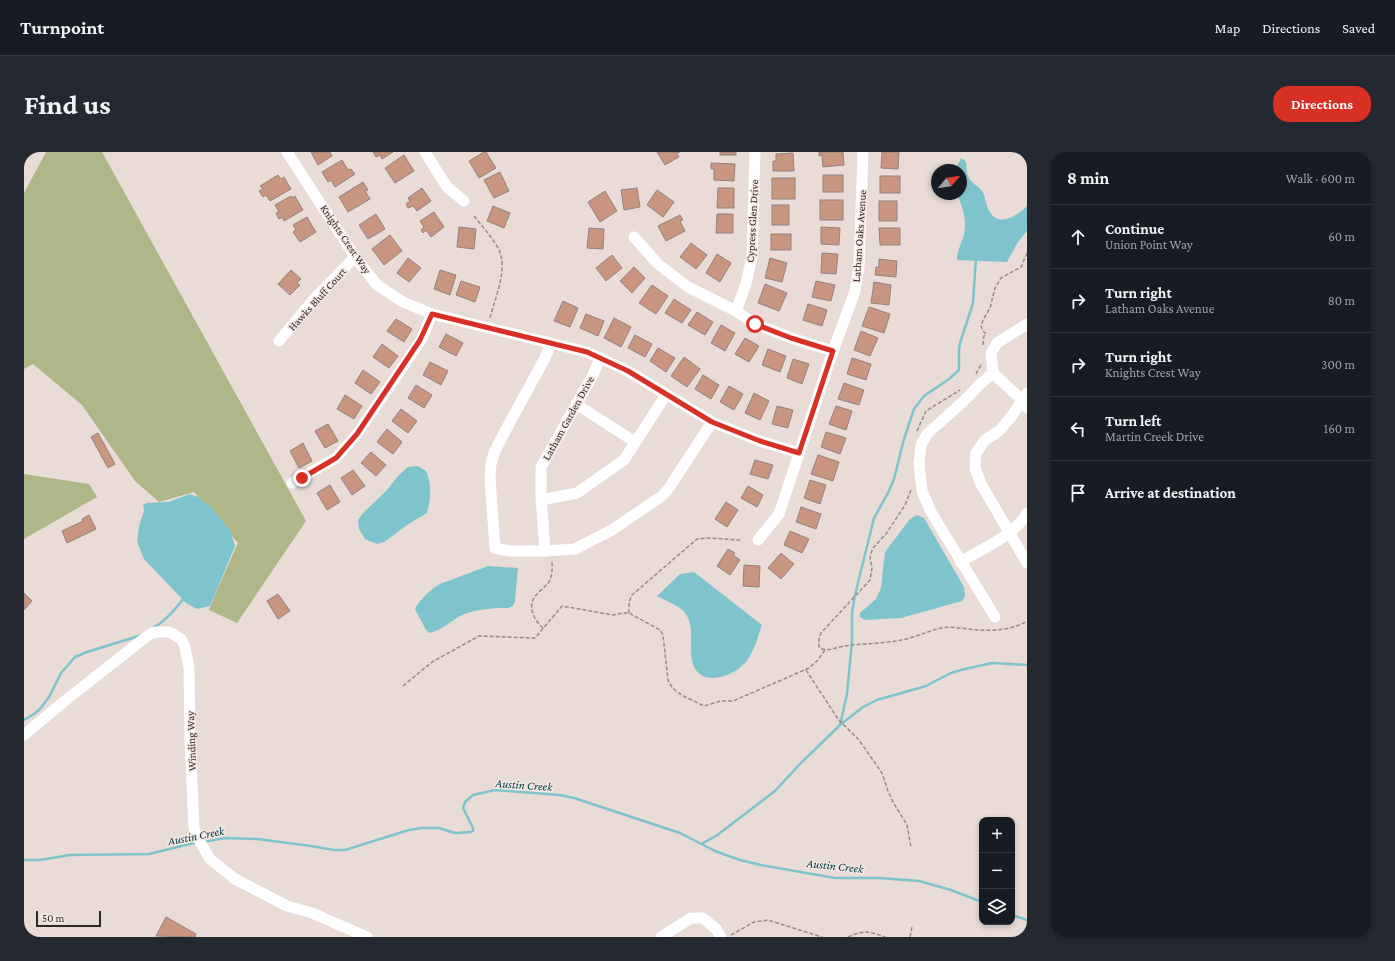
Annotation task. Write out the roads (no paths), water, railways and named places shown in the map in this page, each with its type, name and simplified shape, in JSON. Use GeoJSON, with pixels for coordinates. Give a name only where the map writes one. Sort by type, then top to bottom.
{"type":"FeatureCollection","features":[{"type":"Feature","properties":{"kind":"street","name":"Knights Crest Way"},"geometry":{"type":"LineString","coordinates":[[287,152],[355,257],[377,285],[403,302],[432,314],[587,352],[628,371],[712,422],[760,441],[799,453]]}},
{"type":"Feature","properties":{"kind":"street"},"geometry":{"type":"LineString","coordinates":[[425,152],[447,187],[464,201]]}},
{"type":"Feature","properties":{"kind":"street","name":"Cypress Glen Drive"},"geometry":{"type":"LineString","coordinates":[[736,311],[746,284],[752,257],[755,152]]}},
{"type":"Feature","properties":{"kind":"street","name":"Latham Oaks Avenue"},"geometry":{"type":"LineString","coordinates":[[758,540],[778,514],[833,351],[855,291],[859,268],[863,152]]}},
{"type":"Feature","properties":{"kind":"street"},"geometry":{"type":"LineString","coordinates":[[634,237],[658,264],[688,287],[736,311],[755,324],[791,338],[833,351]]}},
{"type":"Feature","properties":{"kind":"street","name":"Hawks Bluff Court"},"geometry":{"type":"LineString","coordinates":[[279,341],[315,298],[355,257]]}},
{"type":"Feature","properties":{"kind":"street"},"geometry":{"type":"LineString","coordinates":[[292,484],[336,458],[357,434],[420,340],[432,314]]}},
{"type":"Feature","properties":{"kind":"street"},"geometry":{"type":"LineString","coordinates":[[1027,324],[997,343],[991,354],[993,373],[1025,400],[999,430],[985,440],[976,452],[975,468],[981,484],[1027,563]]}},
{"type":"Feature","properties":{"kind":"street"},"geometry":{"type":"LineString","coordinates":[[551,343],[545,358],[494,453],[491,464],[490,479],[495,548],[548,555],[575,549],[612,530],[662,496],[669,488],[712,422]]}},
{"type":"Feature","properties":{"kind":"street","name":"Latham Garden Drive"},"geometry":{"type":"LineString","coordinates":[[548,555],[541,500],[542,467],[593,375],[600,358]]}},
{"type":"Feature","properties":{"kind":"street"},"geometry":{"type":"LineString","coordinates":[[993,373],[927,434],[921,445],[919,463],[922,491],[931,512],[960,562],[995,617]]}},
{"type":"Feature","properties":{"kind":"street"},"geometry":{"type":"LineString","coordinates":[[541,500],[577,493],[624,460],[666,395]]}},
{"type":"Feature","properties":{"kind":"street"},"geometry":{"type":"LineString","coordinates":[[576,404],[635,442]]}},
{"type":"Feature","properties":{"kind":"street"},"geometry":{"type":"LineString","coordinates":[[960,562],[1018,526],[1027,513]]}},
{"type":"Feature","properties":{"kind":"street","name":"Winding Way"},"geometry":{"type":"LineString","coordinates":[[24,735],[60,704],[146,637],[152,633],[162,631],[175,634],[182,640],[185,647],[189,668],[194,828],[204,852],[221,869],[253,889],[288,907],[312,913],[367,937]]}},
{"type":"Feature","properties":{"kind":"street"},"geometry":{"type":"LineString","coordinates":[[661,937],[691,918],[703,918],[716,929],[721,937]]}},
{"type":"Feature","properties":{"kind":"water"},"geometry":{"type":"Polygon","coordinates":[[[961,158],[966,164],[958,164],[961,158]]]}},
{"type":"Feature","properties":{"kind":"water"},"geometry":{"type":"Polygon","coordinates":[[[967,173],[973,183],[983,192],[988,209],[996,218],[1010,218],[1027,206],[1027,231],[1018,242],[1007,262],[957,260],[958,251],[964,235],[965,219],[959,200],[967,200],[967,173]]]}},
{"type":"Feature","properties":{"kind":"water"},"geometry":{"type":"Polygon","coordinates":[[[418,466],[426,471],[430,486],[430,497],[427,513],[410,523],[384,542],[377,544],[365,539],[359,529],[358,520],[363,513],[408,467],[418,466]]]}},
{"type":"Feature","properties":{"kind":"water"},"geometry":{"type":"Polygon","coordinates":[[[190,494],[198,497],[211,507],[230,530],[235,546],[210,606],[197,609],[186,603],[144,559],[137,542],[139,526],[144,511],[143,505],[147,503],[168,502],[190,494]]]}},
{"type":"Feature","properties":{"kind":"water"},"geometry":{"type":"Polygon","coordinates":[[[917,515],[924,518],[964,587],[965,596],[962,601],[901,618],[865,620],[860,617],[860,613],[876,599],[881,588],[885,552],[910,519],[917,515]]]}},
{"type":"Feature","properties":{"kind":"water"},"geometry":{"type":"Polygon","coordinates":[[[488,566],[518,568],[515,601],[513,606],[508,608],[473,611],[458,617],[434,632],[429,633],[415,609],[429,591],[440,584],[488,566]]]}},
{"type":"Feature","properties":{"kind":"water"},"geometry":{"type":"Polygon","coordinates":[[[694,572],[762,625],[748,659],[743,665],[728,675],[711,678],[703,676],[697,672],[693,664],[691,652],[691,627],[685,612],[657,596],[680,574],[694,572]]]}},
{"type":"Feature","properties":{"kind":"waterway"},"geometry":{"type":"LineString","coordinates":[[840,725],[847,694],[852,641],[852,613],[874,518],[894,479],[904,439],[914,409],[924,396],[949,379],[959,370],[960,343],[973,303],[976,258]]}},
{"type":"Feature","properties":{"kind":"waterway"},"geometry":{"type":"LineString","coordinates":[[153,628],[167,618],[185,597]]}},
{"type":"Feature","properties":{"kind":"waterway"},"geometry":{"type":"LineString","coordinates":[[24,720],[40,709],[49,697],[61,673],[75,657],[142,635]]}},
{"type":"Feature","properties":{"kind":"waterway"},"geometry":{"type":"LineString","coordinates":[[703,843],[716,836],[775,791],[840,725],[863,707],[877,700],[926,686],[951,673],[965,669],[992,663],[1027,665]]}},
{"type":"Feature","properties":{"kind":"waterway","name":"Austin Creek"},"geometry":{"type":"LineString","coordinates":[[203,842],[225,838],[257,839],[334,850],[345,850],[409,830],[422,828],[439,828],[455,833],[471,832],[473,831],[473,828],[463,808],[465,802],[473,795],[495,790],[560,795],[574,798],[680,833],[715,851],[740,860],[761,865],[835,878],[879,878],[919,881],[951,890],[979,901]]}},
{"type":"Feature","properties":{"kind":"waterway","name":"Austin Creek"},"geometry":{"type":"LineString","coordinates":[[24,860],[40,860],[70,855],[149,854],[198,842]]}},
{"type":"Feature","properties":{"kind":"waterway","name":"Austin Creek"},"geometry":{"type":"LineString","coordinates":[[1015,916],[1027,920]]}}]}
